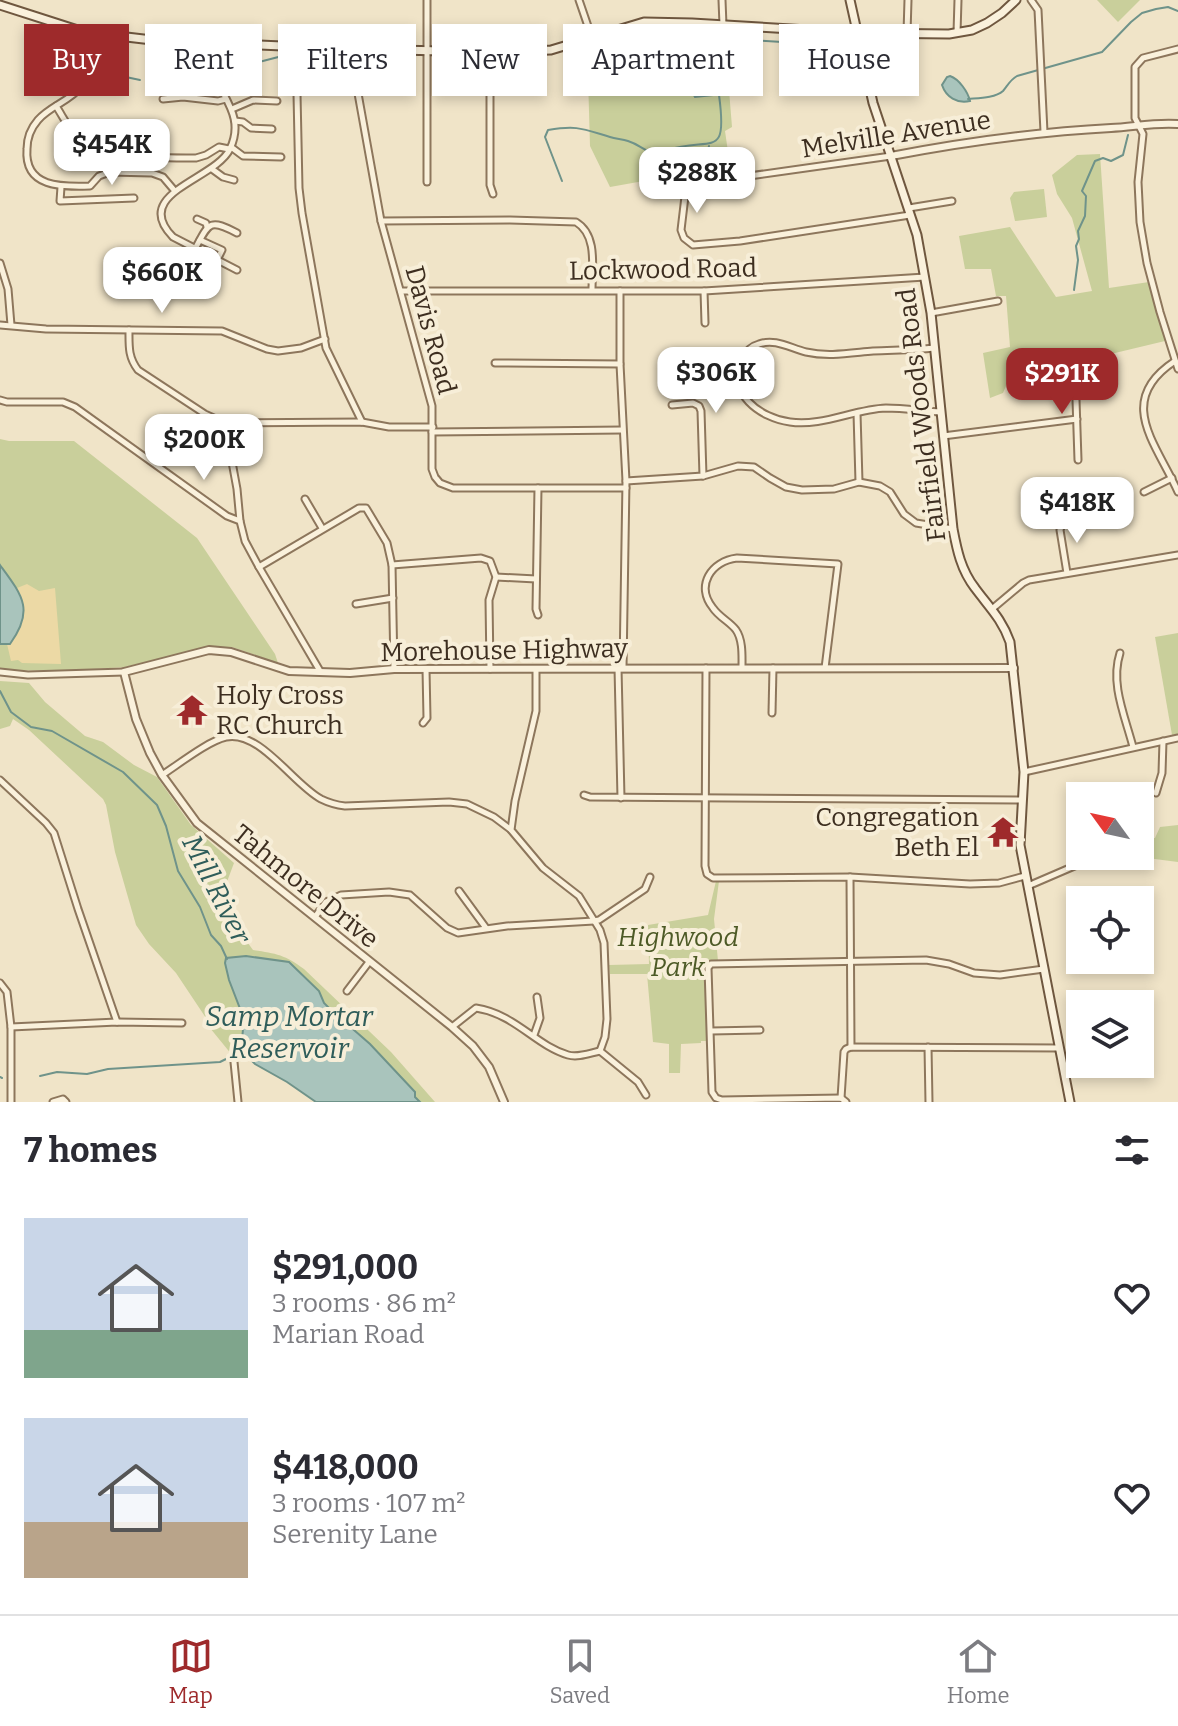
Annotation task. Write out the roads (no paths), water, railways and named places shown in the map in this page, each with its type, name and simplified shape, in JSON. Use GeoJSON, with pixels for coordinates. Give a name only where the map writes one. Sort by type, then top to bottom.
{"type":"FeatureCollection","features":[{"type":"Feature","properties":{"kind":"main road","name":"Fairfield Woods Road"},"geometry":{"type":"LineString","coordinates":[[850,0],[856,24]]}},
{"type":"Feature","properties":{"kind":"main road"},"geometry":{"type":"LineString","coordinates":[[919,33],[972,30],[1002,13],[1016,0]]}},
{"type":"Feature","properties":{"kind":"main road"},"geometry":{"type":"LineString","coordinates":[[0,5],[56,24]]}},
{"type":"Feature","properties":{"kind":"main road"},"geometry":{"type":"LineString","coordinates":[[638,24],[697,24]]}},
{"type":"Feature","properties":{"kind":"main road"},"geometry":{"type":"LineString","coordinates":[[416,52],[432,52]]}},
{"type":"Feature","properties":{"kind":"main road","name":"Fairfield Woods Road"},"geometry":{"type":"LineString","coordinates":[[872,96],[910,211],[925,277],[959,561],[973,586],[1004,625],[1010,642],[1024,772],[1020,845],[1070,1102]]}},
{"type":"Feature","properties":{"kind":"street"},"geometry":{"type":"LineString","coordinates":[[427,0],[427,182]]}},
{"type":"Feature","properties":{"kind":"street"},"geometry":{"type":"LineString","coordinates":[[579,0],[587,24]]}},
{"type":"Feature","properties":{"kind":"street"},"geometry":{"type":"LineString","coordinates":[[722,0],[723,24]]}},
{"type":"Feature","properties":{"kind":"street"},"geometry":{"type":"LineString","coordinates":[[907,24],[908,0]]}},
{"type":"Feature","properties":{"kind":"street"},"geometry":{"type":"LineString","coordinates":[[957,33],[958,0]]}},
{"type":"Feature","properties":{"kind":"street"},"geometry":{"type":"LineString","coordinates":[[1031,0],[1038,10],[1044,132]]}},
{"type":"Feature","properties":{"kind":"street"},"geometry":{"type":"LineString","coordinates":[[1178,49],[1143,58],[1135,67],[1135,118],[1143,134],[1138,182],[1140,222],[1147,263],[1178,369]]}},
{"type":"Feature","properties":{"kind":"street"},"geometry":{"type":"LineString","coordinates":[[73,96],[43,115],[32,128],[26,152],[28,164],[36,177],[61,187],[90,186],[99,176],[110,172],[152,173],[163,177],[174,190]]}},
{"type":"Feature","properties":{"kind":"street"},"geometry":{"type":"LineString","coordinates":[[225,96],[235,121],[234,137],[226,157],[212,169],[174,190],[163,208],[163,222],[173,237],[237,270]]}},
{"type":"Feature","properties":{"kind":"street"},"geometry":{"type":"LineString","coordinates":[[297,96],[299,188],[325,339],[329,356],[362,422]]}},
{"type":"Feature","properties":{"kind":"street","name":"Davis Road"},"geometry":{"type":"LineString","coordinates":[[358,96],[381,221],[430,396],[432,469],[444,485],[453,488],[626,485],[703,476],[738,466],[754,467],[786,487],[802,490],[834,489],[859,482]]}},
{"type":"Feature","properties":{"kind":"street"},"geometry":{"type":"LineString","coordinates":[[490,96],[490,185],[493,194]]}},
{"type":"Feature","properties":{"kind":"street"},"geometry":{"type":"LineString","coordinates":[[163,99],[226,99]]}},
{"type":"Feature","properties":{"kind":"street"},"geometry":{"type":"LineString","coordinates":[[232,109],[253,100],[277,101]]}},
{"type":"Feature","properties":{"kind":"street"},"geometry":{"type":"LineString","coordinates":[[56,106],[74,133],[106,152],[188,158],[206,155],[219,147],[230,148],[243,156],[281,157]]}},
{"type":"Feature","properties":{"kind":"street"},"geometry":{"type":"LineString","coordinates":[[235,121],[251,128],[272,129]]}},
{"type":"Feature","properties":{"kind":"street","name":"Melville Avenue"},"geometry":{"type":"LineString","coordinates":[[910,211],[740,241],[693,245],[684,238],[681,230],[686,188],[693,179],[725,179],[1044,132],[1178,124]]}},
{"type":"Feature","properties":{"kind":"street"},"geometry":{"type":"LineString","coordinates":[[212,169],[234,180]]}},
{"type":"Feature","properties":{"kind":"street"},"geometry":{"type":"LineString","coordinates":[[90,186],[96,200]]}},
{"type":"Feature","properties":{"kind":"street"},"geometry":{"type":"LineString","coordinates":[[61,187],[60,201],[134,198]]}},
{"type":"Feature","properties":{"kind":"street"},"geometry":{"type":"LineString","coordinates":[[910,211],[952,201]]}},
{"type":"Feature","properties":{"kind":"street"},"geometry":{"type":"LineString","coordinates":[[197,219],[206,223],[207,227]]}},
{"type":"Feature","properties":{"kind":"street"},"geometry":{"type":"LineString","coordinates":[[381,221],[576,222],[583,226],[589,236],[592,290]]}},
{"type":"Feature","properties":{"kind":"street"},"geometry":{"type":"LineString","coordinates":[[195,249],[207,227],[220,224],[237,233]]}},
{"type":"Feature","properties":{"kind":"street"},"geometry":{"type":"LineString","coordinates":[[200,240],[222,250],[217,260]]}},
{"type":"Feature","properties":{"kind":"street"},"geometry":{"type":"LineString","coordinates":[[0,263],[8,289],[11,325]]}},
{"type":"Feature","properties":{"kind":"street","name":"Lockwood Road"},"geometry":{"type":"LineString","coordinates":[[401,291],[704,291],[925,277]]}},
{"type":"Feature","properties":{"kind":"street"},"geometry":{"type":"LineString","coordinates":[[620,291],[626,485],[621,798]]}},
{"type":"Feature","properties":{"kind":"street"},"geometry":{"type":"LineString","coordinates":[[704,291],[705,323]]}},
{"type":"Feature","properties":{"kind":"street"},"geometry":{"type":"LineString","coordinates":[[931,313],[998,301]]}},
{"type":"Feature","properties":{"kind":"street"},"geometry":{"type":"LineString","coordinates":[[0,325],[46,329],[222,331],[278,351],[301,348],[325,339]]}},
{"type":"Feature","properties":{"kind":"street"},"geometry":{"type":"LineString","coordinates":[[129,330],[129,352],[138,370],[205,414],[225,423],[362,422],[432,430],[622,430]]}},
{"type":"Feature","properties":{"kind":"street"},"geometry":{"type":"LineString","coordinates":[[934,348],[831,355],[806,352],[773,342],[761,343],[746,353],[738,376],[743,396],[752,406],[772,418],[802,423],[886,408],[941,412]]}},
{"type":"Feature","properties":{"kind":"street"},"geometry":{"type":"LineString","coordinates":[[1176,361],[1162,371],[1151,385],[1143,411],[1145,425],[1178,492]]}},
{"type":"Feature","properties":{"kind":"street"},"geometry":{"type":"LineString","coordinates":[[495,363],[620,364]]}},
{"type":"Feature","properties":{"kind":"street"},"geometry":{"type":"LineString","coordinates":[[1075,370],[1078,460]]}},
{"type":"Feature","properties":{"kind":"street"},"geometry":{"type":"LineString","coordinates":[[0,400],[63,402],[75,407],[227,516],[240,521]]}},
{"type":"Feature","properties":{"kind":"street"},"geometry":{"type":"LineString","coordinates":[[672,405],[693,403],[699,406],[703,476]]}},
{"type":"Feature","properties":{"kind":"street"},"geometry":{"type":"LineString","coordinates":[[857,413],[859,482],[880,486],[890,492],[904,514],[916,523],[953,529]]}},
{"type":"Feature","properties":{"kind":"street"},"geometry":{"type":"LineString","coordinates":[[943,436],[1077,419]]}},
{"type":"Feature","properties":{"kind":"street"},"geometry":{"type":"LineString","coordinates":[[225,423],[245,541],[320,671]]}},
{"type":"Feature","properties":{"kind":"street"},"geometry":{"type":"LineString","coordinates":[[1144,492],[1172,478]]}},
{"type":"Feature","properties":{"kind":"street"},"geometry":{"type":"LineString","coordinates":[[538,488],[538,615]]}},
{"type":"Feature","properties":{"kind":"street"},"geometry":{"type":"LineString","coordinates":[[305,499],[322,528]]}},
{"type":"Feature","properties":{"kind":"street"},"geometry":{"type":"LineString","coordinates":[[259,567],[322,528],[359,508],[366,508],[387,543],[392,565],[394,669]]}},
{"type":"Feature","properties":{"kind":"street"},"geometry":{"type":"LineString","coordinates":[[1067,573],[1060,530],[1064,519],[1076,511]]}},
{"type":"Feature","properties":{"kind":"street"},"geometry":{"type":"LineString","coordinates":[[992,609],[1023,583],[1038,578],[1178,555]]}},
{"type":"Feature","properties":{"kind":"street"},"geometry":{"type":"LineString","coordinates":[[392,565],[481,558],[490,561],[496,577],[489,600],[490,669]]}},
{"type":"Feature","properties":{"kind":"street"},"geometry":{"type":"LineString","coordinates":[[742,667],[737,631],[711,606],[706,588],[713,567],[737,558],[838,564],[825,668]]}},
{"type":"Feature","properties":{"kind":"street"},"geometry":{"type":"LineString","coordinates":[[496,577],[536,579]]}},
{"type":"Feature","properties":{"kind":"street"},"geometry":{"type":"LineString","coordinates":[[356,604],[393,598]]}},
{"type":"Feature","properties":{"kind":"street","name":"Morehouse Highway"},"geometry":{"type":"LineString","coordinates":[[3,672],[28,675],[124,672],[209,650],[231,652],[289,671],[350,673],[394,669],[1014,668]]}},
{"type":"Feature","properties":{"kind":"street"},"geometry":{"type":"LineString","coordinates":[[1120,653],[1116,665],[1120,706],[1133,747]]}},
{"type":"Feature","properties":{"kind":"street"},"geometry":{"type":"LineString","coordinates":[[706,668],[705,866],[707,874],[713,878],[850,877],[970,884],[999,883],[1025,876]]}},
{"type":"Feature","properties":{"kind":"street"},"geometry":{"type":"LineString","coordinates":[[772,713],[773,668]]}},
{"type":"Feature","properties":{"kind":"street"},"geometry":{"type":"LineString","coordinates":[[423,723],[427,718],[426,669]]}},
{"type":"Feature","properties":{"kind":"street"},"geometry":{"type":"LineString","coordinates":[[511,830],[536,711],[536,669]]}},
{"type":"Feature","properties":{"kind":"street","name":"Tahmore Drive"},"geometry":{"type":"LineString","coordinates":[[124,672],[136,719],[150,753],[197,823],[473,1046],[489,1067],[504,1102]]}},
{"type":"Feature","properties":{"kind":"street"},"geometry":{"type":"LineString","coordinates":[[162,775],[217,740],[229,736],[241,737],[258,745],[312,793],[332,804],[449,802],[467,804],[494,817],[511,830],[543,868],[579,896],[600,930],[604,943],[607,1019],[600,1051]]}},
{"type":"Feature","properties":{"kind":"street"},"geometry":{"type":"LineString","coordinates":[[1024,772],[1178,738]]}},
{"type":"Feature","properties":{"kind":"street"},"geometry":{"type":"LineString","coordinates":[[1156,793],[1162,773],[1163,741]]}},
{"type":"Feature","properties":{"kind":"street"},"geometry":{"type":"LineString","coordinates":[[0,780],[54,833],[117,1022]]}},
{"type":"Feature","properties":{"kind":"street"},"geometry":{"type":"LineString","coordinates":[[584,795],[706,799],[1021,800]]}},
{"type":"Feature","properties":{"kind":"street"},"geometry":{"type":"LineString","coordinates":[[1027,886],[1066,869]]}},
{"type":"Feature","properties":{"kind":"street"},"geometry":{"type":"LineString","coordinates":[[315,917],[326,902],[341,895],[389,892],[410,895],[447,928],[458,933],[486,928],[594,921],[645,889],[650,877]]}},
{"type":"Feature","properties":{"kind":"street"},"geometry":{"type":"LineString","coordinates":[[850,877],[851,1047]]}},
{"type":"Feature","properties":{"kind":"street"},"geometry":{"type":"LineString","coordinates":[[459,891],[486,928]]}},
{"type":"Feature","properties":{"kind":"street"},"geometry":{"type":"LineString","coordinates":[[1044,969],[1000,975],[974,973],[926,960],[714,963],[708,968],[712,1092],[722,1100],[844,1100],[844,1052],[851,1047],[1059,1048]]}},
{"type":"Feature","properties":{"kind":"street"},"geometry":{"type":"LineString","coordinates":[[347,991],[369,962]]}},
{"type":"Feature","properties":{"kind":"street"},"geometry":{"type":"LineString","coordinates":[[0,983],[7,992],[11,1027],[11,1102]]}},
{"type":"Feature","properties":{"kind":"street"},"geometry":{"type":"LineString","coordinates":[[534,1035],[540,1018],[537,997]]}},
{"type":"Feature","properties":{"kind":"street"},"geometry":{"type":"LineString","coordinates":[[452,1027],[476,1008],[493,1011],[571,1056],[600,1051],[638,1082],[646,1095]]}},
{"type":"Feature","properties":{"kind":"street"},"geometry":{"type":"LineString","coordinates":[[11,1027],[117,1022],[182,1023]]}},
{"type":"Feature","properties":{"kind":"street"},"geometry":{"type":"LineString","coordinates":[[711,1031],[760,1030]]}},
{"type":"Feature","properties":{"kind":"street"},"geometry":{"type":"LineString","coordinates":[[928,1047],[929,1102]]}},
{"type":"Feature","properties":{"kind":"street"},"geometry":{"type":"LineString","coordinates":[[234,1062],[238,1102]]}},
{"type":"Feature","properties":{"kind":"street"},"geometry":{"type":"LineString","coordinates":[[53,1102],[63,1099],[66,1102]]}},
{"type":"Feature","properties":{"kind":"water"},"geometry":{"type":"Polygon","coordinates":[[[950,76],[963,86],[970,101],[953,99],[946,93],[942,85],[950,76]]]}},
{"type":"Feature","properties":{"kind":"water"},"geometry":{"type":"Polygon","coordinates":[[[0,565],[23,603],[22,622],[10,644],[0,644],[0,565]]]}},
{"type":"Feature","properties":{"kind":"water","name":"Samp Mortar Reservoir"},"geometry":{"type":"Polygon","coordinates":[[[246,956],[289,962],[319,991],[324,1003],[370,1044],[415,1092],[420,1102],[316,1102],[255,1064],[247,1056],[242,1040],[244,1019],[225,963],[226,958],[246,956]]]}},
{"type":"Feature","properties":{"kind":"waterway"},"geometry":{"type":"LineString","coordinates":[[968,99],[1000,93],[1017,76],[1102,52],[1142,13],[1168,7],[1178,11]]}},
{"type":"Feature","properties":{"kind":"waterway"},"geometry":{"type":"LineString","coordinates":[[763,41],[779,42]]}},
{"type":"Feature","properties":{"kind":"waterway"},"geometry":{"type":"LineString","coordinates":[[262,61],[278,57]]}},
{"type":"Feature","properties":{"kind":"waterway"},"geometry":{"type":"LineString","coordinates":[[129,78],[140,80]]}},
{"type":"Feature","properties":{"kind":"waterway"},"geometry":{"type":"LineString","coordinates":[[667,150],[706,144],[718,138],[721,129],[719,96]]}},
{"type":"Feature","properties":{"kind":"waterway"},"geometry":{"type":"LineString","coordinates":[[562,181],[545,137],[548,130],[580,129],[628,141],[647,151],[663,152]]}},
{"type":"Feature","properties":{"kind":"waterway"},"geometry":{"type":"LineString","coordinates":[[1074,290],[1078,231],[1085,216],[1086,196],[1082,191],[1095,161],[1103,158],[1111,161],[1123,155],[1128,135]]}},
{"type":"Feature","properties":{"kind":"waterway"},"geometry":{"type":"LineString","coordinates":[[703,168],[709,146]]}},
{"type":"Feature","properties":{"kind":"waterway","name":"Mill River"},"geometry":{"type":"LineString","coordinates":[[0,691],[11,712],[31,727],[52,731],[123,772],[157,805],[178,871],[227,959]]}},
{"type":"Feature","properties":{"kind":"waterway"},"geometry":{"type":"LineString","coordinates":[[40,1076],[57,1072],[87,1074],[108,1069],[220,1062],[246,1049]]}},
{"type":"Feature","properties":{"kind":"place","name":"Holy Cross RC Church"},"geometry":{"type":"Point","coordinates":[192,710]}},
{"type":"Feature","properties":{"kind":"place","name":"Congregation Beth El"},"geometry":{"type":"Point","coordinates":[1003,832]}},
{"type":"Feature","properties":{"kind":"park label","name":"Highwood Park"},"geometry":{"type":"Point","coordinates":[678,952]}}]}
